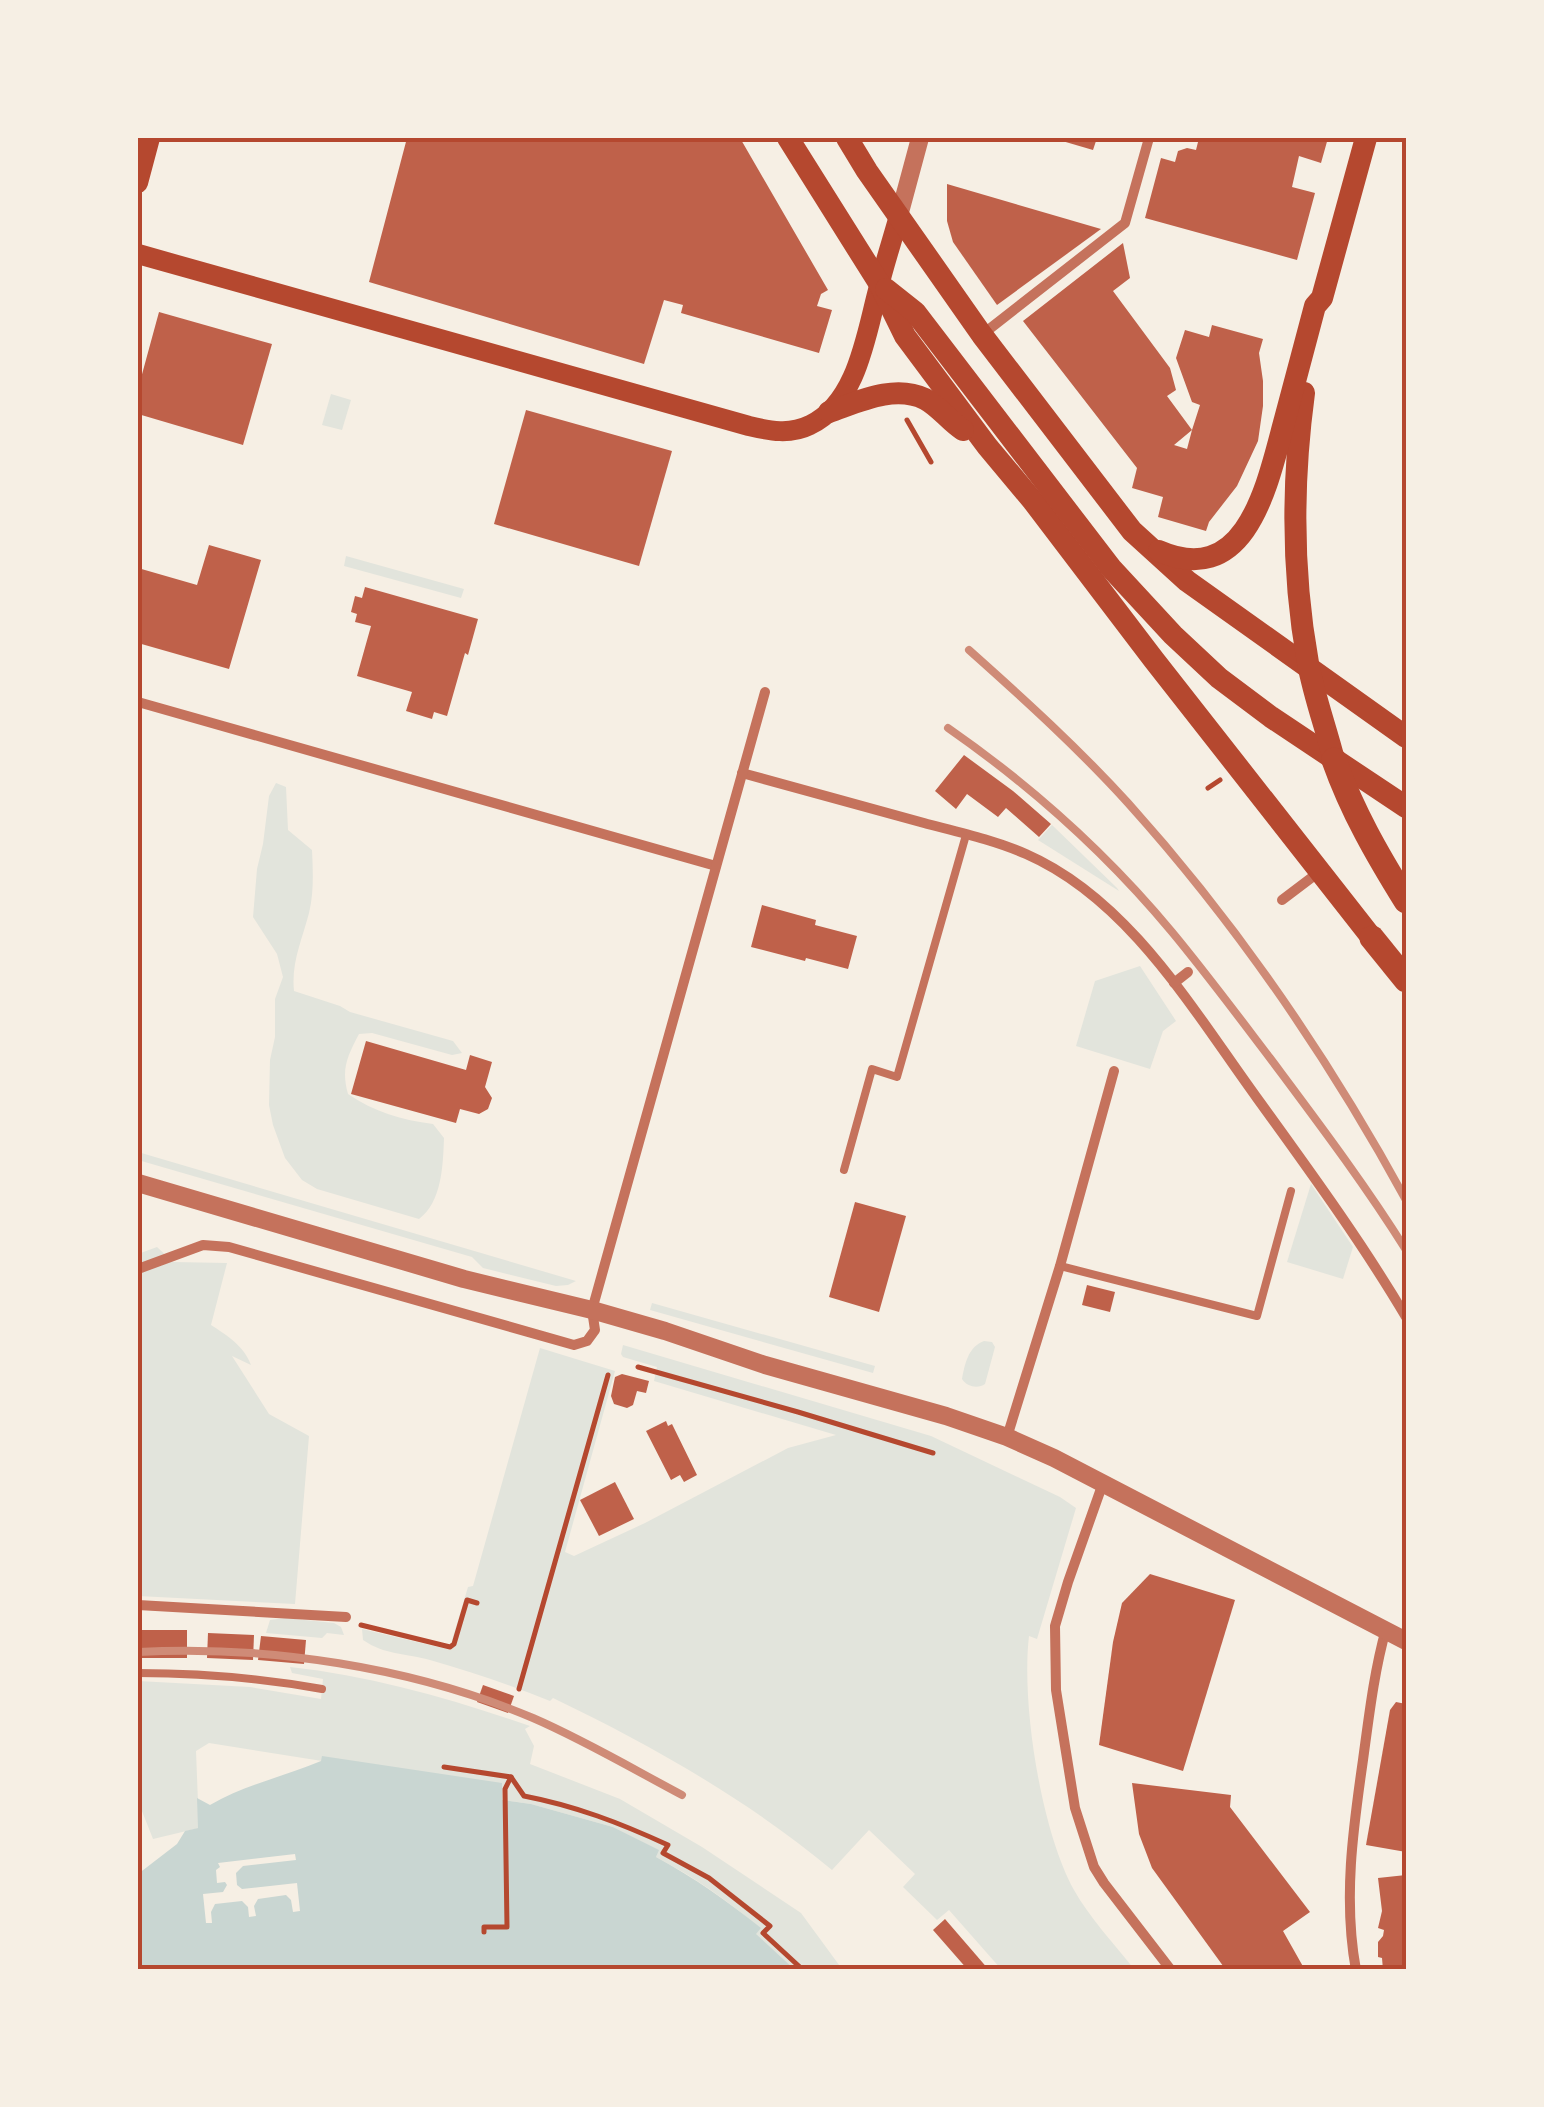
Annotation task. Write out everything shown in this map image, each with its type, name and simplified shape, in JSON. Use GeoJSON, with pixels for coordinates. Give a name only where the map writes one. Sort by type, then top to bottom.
{"type":"FeatureCollection","features":[{"type":"Feature","properties":{"kind":"highway"},"geometry":{"type":"LineString","coordinates":[[1334,760],[1361,826],[1406,901]]}},
{"type":"Feature","properties":{"kind":"highway"},"geometry":{"type":"LineString","coordinates":[[1372,938],[1406,980]]}},
{"type":"Feature","properties":{"kind":"main road"},"geometry":{"type":"LineString","coordinates":[[138,183],[150,138]]}},
{"type":"Feature","properties":{"kind":"main road"},"geometry":{"type":"LineString","coordinates":[[788,138],[880,283],[904,336],[1372,938]]}},
{"type":"Feature","properties":{"kind":"main road"},"geometry":{"type":"LineString","coordinates":[[847,138],[982,335],[1132,531],[1187,581],[1406,737]]}},
{"type":"Feature","properties":{"kind":"main road"},"geometry":{"type":"LineString","coordinates":[[1132,531],[1160,552],[1192,561],[1218,554],[1242,534],[1260,503],[1273,464],[1366,138]]}},
{"type":"Feature","properties":{"kind":"main road"},"geometry":{"type":"LineString","coordinates":[[829,412],[854,371],[899,216]]}},
{"type":"Feature","properties":{"kind":"main road"},"geometry":{"type":"LineString","coordinates":[[138,254],[781,432],[802,428],[829,412],[882,395],[914,395],[934,405],[987,446]]}},
{"type":"Feature","properties":{"kind":"main road"},"geometry":{"type":"LineString","coordinates":[[880,283],[914,312],[1100,554],[1145,606],[1219,678],[1406,807]]}},
{"type":"Feature","properties":{"kind":"main road"},"geometry":{"type":"LineString","coordinates":[[1322,298],[1325,309],[1300,420],[1295,518],[1308,666],[1334,760]]}},
{"type":"Feature","properties":{"kind":"street"},"geometry":{"type":"LineString","coordinates":[[899,216],[920,138]]}},
{"type":"Feature","properties":{"kind":"street"},"geometry":{"type":"LineString","coordinates":[[982,335],[1125,223],[1149,138]]}},
{"type":"Feature","properties":{"kind":"street"},"geometry":{"type":"LineString","coordinates":[[138,1270],[203,1245],[229,1247],[574,1346],[588,1342],[595,1330],[592,1310],[765,692]]}},
{"type":"Feature","properties":{"kind":"street"},"geometry":{"type":"LineString","coordinates":[[138,702],[716,866]]}},
{"type":"Feature","properties":{"kind":"street"},"geometry":{"type":"LineString","coordinates":[[742,772],[1026,854],[1084,888],[1133,933],[1174,983],[1350,1229],[1406,1317]]}},
{"type":"Feature","properties":{"kind":"street"},"geometry":{"type":"LineString","coordinates":[[1282,900],[1319,872]]}},
{"type":"Feature","properties":{"kind":"street"},"geometry":{"type":"LineString","coordinates":[[1372,938],[1406,988]]}},
{"type":"Feature","properties":{"kind":"street"},"geometry":{"type":"LineString","coordinates":[[1174,983],[1188,972]]}},
{"type":"Feature","properties":{"kind":"street"},"geometry":{"type":"LineString","coordinates":[[1007,1437],[1114,1072]]}},
{"type":"Feature","properties":{"kind":"street"},"geometry":{"type":"LineString","coordinates":[[138,1183],[464,1279],[664,1331],[1007,1437],[1398,1635],[1376,1664],[1354,1820],[1350,1874],[1351,1942],[1356,1970]]}},
{"type":"Feature","properties":{"kind":"street"},"geometry":{"type":"LineString","coordinates":[[1104,1483],[1055,1626],[1056,1690],[1075,1808],[1094,1867],[1170,1970]]}},
{"type":"Feature","properties":{"kind":"street"},"geometry":{"type":"LineString","coordinates":[[138,1605],[346,1617]]}},
{"type":"Feature","properties":{"kind":"lane"},"geometry":{"type":"LineString","coordinates":[[844,1170],[872,1070],[897,1076],[966,835]]}},
{"type":"Feature","properties":{"kind":"lane"},"geometry":{"type":"LineString","coordinates":[[1060,1266],[1257,1316],[1292,1191]]}},
{"type":"Feature","properties":{"kind":"lane"},"geometry":{"type":"LineString","coordinates":[[138,1673],[220,1675],[322,1689]]}},
{"type":"Feature","properties":{"kind":"path"},"geometry":{"type":"LineString","coordinates":[[902,412],[932,462]]}},
{"type":"Feature","properties":{"kind":"path"},"geometry":{"type":"LineString","coordinates":[[1208,788],[1217,782]]}},
{"type":"Feature","properties":{"kind":"path"},"geometry":{"type":"LineString","coordinates":[[638,1366],[932,1453]]}},
{"type":"Feature","properties":{"kind":"path"},"geometry":{"type":"LineString","coordinates":[[519,1689],[608,1375]]}},
{"type":"Feature","properties":{"kind":"path"},"geometry":{"type":"LineString","coordinates":[[360,1626],[450,1647],[467,1600],[477,1603]]}},
{"type":"Feature","properties":{"kind":"path"},"geometry":{"type":"LineString","coordinates":[[444,1768],[511,1777],[524,1796],[615,1820],[668,1845],[663,1853],[708,1878],[770,1926],[762,1933],[803,1970]]}},
{"type":"Feature","properties":{"kind":"path"},"geometry":{"type":"LineString","coordinates":[[484,1932],[484,1927],[507,1927],[505,1789],[511,1777]]}},
{"type":"Feature","properties":{"kind":"shaded area"},"geometry":{"type":"Polygon","coordinates":[[[331,394],[351,400],[342,430],[322,425],[331,394]]]}},
{"type":"Feature","properties":{"kind":"shaded area"},"geometry":{"type":"Polygon","coordinates":[[[346,556],[464,589],[461,598],[344,566],[346,556]]]}},
{"type":"Feature","properties":{"kind":"shaded area"},"geometry":{"type":"Polygon","coordinates":[[[276,783],[286,787],[288,830],[312,850],[312,898],[296,961],[294,991],[350,1012],[453,1041],[462,1053],[452,1055],[372,1033],[359,1034],[346,1063],[348,1094],[389,1114],[433,1124],[444,1138],[437,1193],[419,1219],[317,1189],[302,1180],[285,1158],[273,1125],[269,1105],[270,1060],[275,1037],[275,999],[283,977],[277,954],[253,917],[269,796],[276,783]]]}},
{"type":"Feature","properties":{"kind":"shaded area"},"geometry":{"type":"Polygon","coordinates":[[[1052,825],[1117,888],[1119,891],[1038,840],[1052,825]]]}},
{"type":"Feature","properties":{"kind":"shaded area"},"geometry":{"type":"Polygon","coordinates":[[[1140,966],[1176,1021],[1163,1031],[1150,1069],[1076,1046],[1095,981],[1140,966]]]}},
{"type":"Feature","properties":{"kind":"shaded area"},"geometry":{"type":"Polygon","coordinates":[[[138,1152],[576,1281],[556,1286],[483,1268],[472,1257],[138,1160],[138,1152]]]}},
{"type":"Feature","properties":{"kind":"shaded area"},"geometry":{"type":"Polygon","coordinates":[[[1311,1184],[1353,1247],[1343,1279],[1287,1262],[1311,1184]]]}},
{"type":"Feature","properties":{"kind":"shaded area"},"geometry":{"type":"Polygon","coordinates":[[[157,1247],[173,1262],[227,1263],[211,1325],[244,1352],[251,1365],[232,1356],[269,1414],[309,1436],[295,1604],[138,1596],[138,1254],[157,1247]]]}},
{"type":"Feature","properties":{"kind":"shaded area"},"geometry":{"type":"Polygon","coordinates":[[[652,1303],[875,1366],[873,1373],[650,1310],[652,1303]]]}},
{"type":"Feature","properties":{"kind":"shaded area"},"geometry":{"type":"Polygon","coordinates":[[[984,1341],[995,1347],[985,1384],[973,1386],[962,1379],[964,1368],[971,1352],[984,1341]]]}},
{"type":"Feature","properties":{"kind":"shaded area"},"geometry":{"type":"Polygon","coordinates":[[[623,1345],[931,1436],[1076,1508],[1037,1639],[1029,1636],[1031,1730],[1043,1801],[1062,1865],[1087,1910],[1134,1969],[1001,1969],[949,1910],[937,1920],[903,1887],[915,1874],[869,1830],[832,1870],[767,1820],[698,1775],[553,1698],[550,1701],[445,1665],[387,1651],[363,1640],[362,1629],[451,1650],[468,1587],[473,1586],[540,1348],[615,1371],[565,1552],[574,1556],[788,1448],[836,1435],[654,1381],[657,1367],[623,1357],[623,1345]]]}},
{"type":"Feature","properties":{"kind":"shaded area"},"geometry":{"type":"Polygon","coordinates":[[[270,1620],[334,1623],[344,1635],[327,1633],[322,1638],[266,1633],[270,1620]]]}},
{"type":"Feature","properties":{"kind":"shaded area"},"geometry":{"type":"Polygon","coordinates":[[[290,1667],[412,1690],[530,1726],[525,1729],[534,1746],[530,1764],[620,1799],[702,1847],[801,1913],[842,1969],[794,1969],[755,1934],[760,1928],[710,1890],[656,1857],[658,1850],[613,1827],[502,1800],[502,1784],[209,1743],[196,1751],[199,1828],[153,1839],[138,1801],[138,1681],[250,1687],[321,1699],[323,1679],[292,1673],[290,1667]]]}},
{"type":"Feature","properties":{"kind":"shaded area"},"geometry":{"type":"Polygon","coordinates":[[[322,1756],[502,1783],[502,1800],[613,1827],[659,1850],[656,1857],[761,1928],[756,1934],[794,1969],[138,1969],[138,1874],[177,1844],[185,1831],[198,1828],[197,1798],[210,1805],[321,1761],[322,1756]]]}},
{"type":"Feature","properties":{"kind":"pier"},"geometry":{"type":"Polygon","coordinates":[[[295,1854],[296,1860],[243,1866],[236,1873],[237,1885],[242,1889],[297,1883],[300,1911],[293,1912],[286,1895],[258,1899],[254,1906],[256,1916],[249,1917],[248,1907],[242,1901],[215,1904],[212,1923],[206,1923],[203,1894],[223,1892],[227,1885],[217,1883],[218,1863],[295,1854]]]}},
{"type":"Feature","properties":{"kind":"building"},"geometry":{"type":"Polygon","coordinates":[[[407,138],[740,138],[828,290],[821,294],[817,306],[832,310],[819,353],[681,313],[683,305],[664,300],[644,364],[369,282],[407,138]]]}},
{"type":"Feature","properties":{"kind":"building"},"geometry":{"type":"Polygon","coordinates":[[[1052,138],[1097,138],[1093,150],[1052,138]]]}},
{"type":"Feature","properties":{"kind":"building"},"geometry":{"type":"Polygon","coordinates":[[[1199,138],[1328,138],[1321,163],[1299,156],[1292,187],[1315,193],[1297,260],[1145,218],[1161,158],[1175,162],[1178,151],[1196,150],[1199,138]]]}},
{"type":"Feature","properties":{"kind":"building"},"geometry":{"type":"Polygon","coordinates":[[[947,184],[1101,229],[997,305],[953,242],[947,221],[947,184]]]}},
{"type":"Feature","properties":{"kind":"building"},"geometry":{"type":"Polygon","coordinates":[[[1123,243],[1130,278],[1113,291],[1170,368],[1176,390],[1167,396],[1192,430],[1200,405],[1192,402],[1176,358],[1185,330],[1209,337],[1212,325],[1263,339],[1259,353],[1263,406],[1258,441],[1237,486],[1206,531],[1158,517],[1163,497],[1132,488],[1137,468],[1023,321],[1123,243]],[[1192,430],[1174,445],[1187,449],[1192,430]]]}},
{"type":"Feature","properties":{"kind":"building"},"geometry":{"type":"Polygon","coordinates":[[[159,312],[272,344],[243,445],[138,414],[138,389],[159,312]]]}},
{"type":"Feature","properties":{"kind":"building"},"geometry":{"type":"Polygon","coordinates":[[[526,410],[672,451],[639,566],[494,524],[526,410]]]}},
{"type":"Feature","properties":{"kind":"building"},"geometry":{"type":"Polygon","coordinates":[[[209,545],[261,560],[229,669],[138,643],[138,568],[197,585],[209,545]]]}},
{"type":"Feature","properties":{"kind":"building"},"geometry":{"type":"Polygon","coordinates":[[[365,587],[478,619],[447,716],[434,712],[432,719],[406,711],[412,692],[357,676],[371,626],[355,622],[357,614],[351,612],[355,596],[362,598],[365,587]]]}},
{"type":"Feature","properties":{"kind":"building"},"geometry":{"type":"Polygon","coordinates":[[[964,755],[1051,824],[1039,837],[1006,808],[998,817],[967,794],[956,809],[935,791],[964,755]]]}},
{"type":"Feature","properties":{"kind":"building"},"geometry":{"type":"Polygon","coordinates":[[[762,905],[857,936],[848,969],[751,947],[762,905]]]}},
{"type":"Feature","properties":{"kind":"building"},"geometry":{"type":"Polygon","coordinates":[[[366,1041],[466,1070],[470,1055],[492,1062],[485,1087],[492,1098],[488,1109],[479,1114],[460,1109],[456,1123],[351,1094],[366,1041]]]}},
{"type":"Feature","properties":{"kind":"building"},"geometry":{"type":"Polygon","coordinates":[[[855,1202],[906,1216],[879,1312],[829,1297],[855,1202]]]}},
{"type":"Feature","properties":{"kind":"building"},"geometry":{"type":"Polygon","coordinates":[[[1087,1285],[1115,1292],[1110,1312],[1082,1305],[1087,1285]]]}},
{"type":"Feature","properties":{"kind":"building"},"geometry":{"type":"Polygon","coordinates":[[[622,1374],[649,1381],[646,1393],[637,1391],[633,1405],[627,1408],[614,1404],[611,1396],[615,1377],[622,1374]]]}},
{"type":"Feature","properties":{"kind":"building"},"geometry":{"type":"Polygon","coordinates":[[[666,1421],[668,1426],[672,1424],[697,1475],[684,1482],[680,1475],[671,1480],[646,1431],[666,1421]]]}},
{"type":"Feature","properties":{"kind":"building"},"geometry":{"type":"Polygon","coordinates":[[[615,1482],[634,1519],[599,1536],[580,1500],[615,1482]]]}},
{"type":"Feature","properties":{"kind":"building"},"geometry":{"type":"Polygon","coordinates":[[[1150,1574],[1235,1600],[1183,1771],[1099,1745],[1122,1603],[1150,1574]]]}},
{"type":"Feature","properties":{"kind":"building"},"geometry":{"type":"Polygon","coordinates":[[[138,1630],[187,1630],[187,1658],[139,1658],[138,1630]]]}},
{"type":"Feature","properties":{"kind":"building"},"geometry":{"type":"Polygon","coordinates":[[[208,1633],[254,1635],[253,1660],[207,1658],[208,1633]]]}},
{"type":"Feature","properties":{"kind":"building"},"geometry":{"type":"Polygon","coordinates":[[[261,1636],[306,1640],[304,1664],[258,1660],[261,1636]]]}},
{"type":"Feature","properties":{"kind":"building"},"geometry":{"type":"Polygon","coordinates":[[[483,1685],[514,1696],[508,1713],[477,1702],[483,1685]]]}},
{"type":"Feature","properties":{"kind":"building"},"geometry":{"type":"Polygon","coordinates":[[[1396,1702],[1406,1704],[1406,1852],[1366,1845],[1390,1710],[1396,1702]]]}},
{"type":"Feature","properties":{"kind":"building"},"geometry":{"type":"Polygon","coordinates":[[[1132,1783],[1231,1795],[1230,1807],[1310,1912],[1283,1931],[1305,1970],[1226,1970],[1152,1868],[1139,1834],[1132,1783]]]}},
{"type":"Feature","properties":{"kind":"building"},"geometry":{"type":"Polygon","coordinates":[[[1406,1875],[1406,1970],[1383,1970],[1382,1958],[1378,1957],[1378,1942],[1384,1930],[1378,1928],[1382,1911],[1378,1878],[1406,1875]]]}},
{"type":"Feature","properties":{"kind":"building"},"geometry":{"type":"Polygon","coordinates":[[[945,1919],[989,1970],[968,1970],[933,1930],[945,1919]]]}},
{"type":"Feature","properties":{"kind":"railway"},"geometry":{"type":"LineString","coordinates":[[969,650],[1109,783],[1206,896],[1313,1044],[1406,1200]]}},
{"type":"Feature","properties":{"kind":"railway"},"geometry":{"type":"LineString","coordinates":[[948,728],[1067,822],[1147,903],[1288,1082],[1406,1250]]}},
{"type":"Feature","properties":{"kind":"railway"},"geometry":{"type":"LineString","coordinates":[[138,1652],[288,1656],[439,1685],[533,1718],[682,1795]]}}]}
